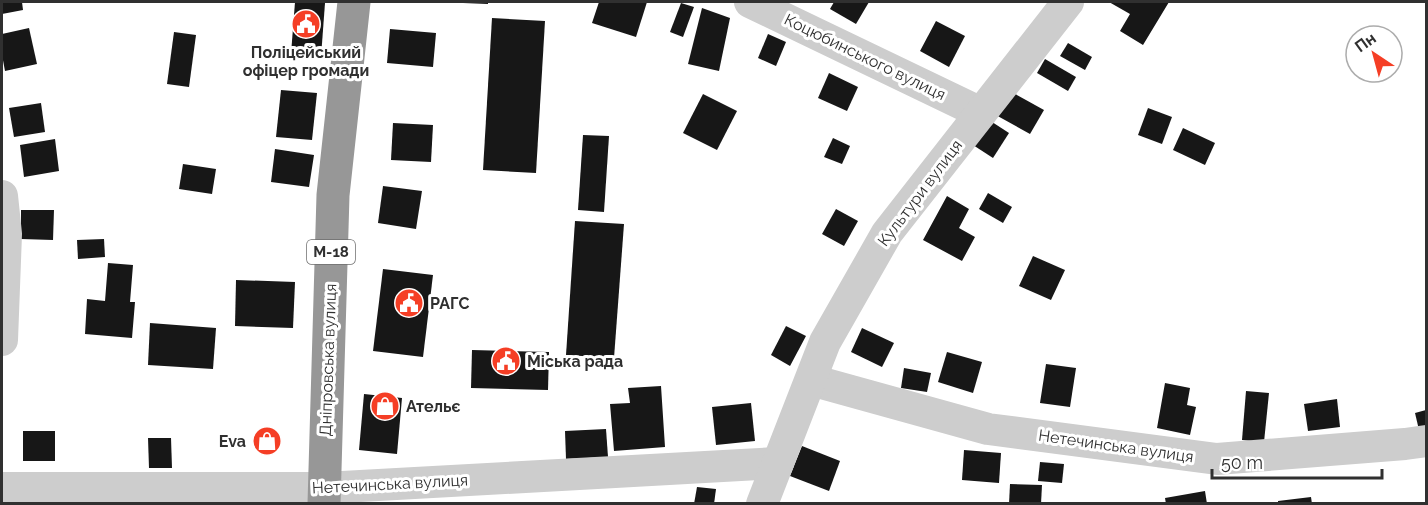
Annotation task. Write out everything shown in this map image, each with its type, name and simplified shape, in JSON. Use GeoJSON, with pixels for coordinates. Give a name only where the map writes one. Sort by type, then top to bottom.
{"type":"FeatureCollection","features":[{"type":"Feature","properties":{"kind":"highway","name":"Дніпровська вулиця"},"geometry":{"type":"LineString","coordinates":[[324,496],[333,195],[354,2]]}},
{"type":"Feature","properties":{"kind":"street","name":"Коцюбинського вулиця"},"geometry":{"type":"LineString","coordinates":[[750,2],[981,113]]}},
{"type":"Feature","properties":{"kind":"street","name":"Культури вулиця"},"geometry":{"type":"LineString","coordinates":[[762,504],[825,342],[887,233],[1068,2]]}},
{"type":"Feature","properties":{"kind":"street"},"geometry":{"type":"LineString","coordinates":[[2,196],[6,234],[2,340]]}},
{"type":"Feature","properties":{"kind":"street","name":"Нетечинська вулиця"},"geometry":{"type":"LineString","coordinates":[[811,380],[988,429],[1217,459],[1426,441]]}},
{"type":"Feature","properties":{"kind":"street","name":"Нетечинська вулиця"},"geometry":{"type":"LineString","coordinates":[[2,488],[324,496],[778,464]]}},
{"type":"Feature","properties":{"kind":"building"},"geometry":{"type":"Polygon","coordinates":[[[2,2],[22,2],[23,10],[2,14],[2,2]]]}},
{"type":"Feature","properties":{"kind":"building"},"geometry":{"type":"Polygon","coordinates":[[[295,2],[325,3],[321,57],[291,54],[295,2]]]}},
{"type":"Feature","properties":{"kind":"building"},"geometry":{"type":"Polygon","coordinates":[[[488,2],[488,4],[463,3],[488,2]]]}},
{"type":"Feature","properties":{"kind":"building"},"geometry":{"type":"Polygon","coordinates":[[[599,2],[647,2],[636,37],[592,23],[599,2]]]}},
{"type":"Feature","properties":{"kind":"building"},"geometry":{"type":"Polygon","coordinates":[[[834,2],[869,2],[856,24],[830,9],[834,2]]]}},
{"type":"Feature","properties":{"kind":"building"},"geometry":{"type":"Polygon","coordinates":[[[1109,2],[1169,2],[1143,45],[1120,31],[1130,14],[1109,2]]]}},
{"type":"Feature","properties":{"kind":"building"},"geometry":{"type":"Polygon","coordinates":[[[681,3],[694,7],[683,37],[670,32],[681,3]]]}},
{"type":"Feature","properties":{"kind":"building"},"geometry":{"type":"Polygon","coordinates":[[[702,8],[730,18],[719,71],[688,64],[702,8]]]}},
{"type":"Feature","properties":{"kind":"building"},"geometry":{"type":"Polygon","coordinates":[[[492,18],[545,21],[536,173],[483,170],[492,18]]]}},
{"type":"Feature","properties":{"kind":"building"},"geometry":{"type":"Polygon","coordinates":[[[936,21],[965,36],[949,67],[920,51],[936,21]]]}},
{"type":"Feature","properties":{"kind":"building"},"geometry":{"type":"Polygon","coordinates":[[[29,28],[37,64],[5,71],[2,34],[29,28]]]}},
{"type":"Feature","properties":{"kind":"building"},"geometry":{"type":"Polygon","coordinates":[[[390,29],[436,33],[433,67],[387,63],[390,29]]]}},
{"type":"Feature","properties":{"kind":"building"},"geometry":{"type":"Polygon","coordinates":[[[174,32],[196,35],[189,87],[167,84],[174,32]]]}},
{"type":"Feature","properties":{"kind":"building"},"geometry":{"type":"Polygon","coordinates":[[[768,34],[786,42],[776,66],[758,58],[768,34]]]}},
{"type":"Feature","properties":{"kind":"building"},"geometry":{"type":"Polygon","coordinates":[[[1068,43],[1092,57],[1085,70],[1060,56],[1068,43]]]}},
{"type":"Feature","properties":{"kind":"building"},"geometry":{"type":"Polygon","coordinates":[[[1045,59],[1076,77],[1068,91],[1037,73],[1045,59]]]}},
{"type":"Feature","properties":{"kind":"building"},"geometry":{"type":"Polygon","coordinates":[[[829,73],[858,87],[847,111],[818,98],[829,73]]]}},
{"type":"Feature","properties":{"kind":"building"},"geometry":{"type":"Polygon","coordinates":[[[281,90],[317,93],[312,140],[276,137],[281,90]]]}},
{"type":"Feature","properties":{"kind":"building"},"geometry":{"type":"Polygon","coordinates":[[[1008,90],[1044,110],[1030,134],[994,114],[1008,90]]]}},
{"type":"Feature","properties":{"kind":"building"},"geometry":{"type":"Polygon","coordinates":[[[703,94],[737,111],[717,150],[683,133],[703,94]]]}},
{"type":"Feature","properties":{"kind":"building"},"geometry":{"type":"Polygon","coordinates":[[[41,103],[45,132],[14,137],[9,108],[41,103]]]}},
{"type":"Feature","properties":{"kind":"building"},"geometry":{"type":"Polygon","coordinates":[[[1148,108],[1172,117],[1162,144],[1138,135],[1148,108]]]}},
{"type":"Feature","properties":{"kind":"building"},"geometry":{"type":"Polygon","coordinates":[[[989,120],[1009,133],[993,158],[973,145],[989,120]]]}},
{"type":"Feature","properties":{"kind":"building"},"geometry":{"type":"Polygon","coordinates":[[[393,123],[433,125],[431,162],[391,160],[393,123]]]}},
{"type":"Feature","properties":{"kind":"building"},"geometry":{"type":"Polygon","coordinates":[[[1183,128],[1215,143],[1205,165],[1173,150],[1183,128]]]}},
{"type":"Feature","properties":{"kind":"building"},"geometry":{"type":"Polygon","coordinates":[[[583,135],[609,136],[604,212],[578,210],[583,135]]]}},
{"type":"Feature","properties":{"kind":"building"},"geometry":{"type":"Polygon","coordinates":[[[833,138],[850,146],[842,164],[824,157],[833,138]]]}},
{"type":"Feature","properties":{"kind":"building"},"geometry":{"type":"Polygon","coordinates":[[[55,139],[59,171],[24,177],[20,145],[55,139]]]}},
{"type":"Feature","properties":{"kind":"building"},"geometry":{"type":"Polygon","coordinates":[[[275,149],[314,155],[309,187],[271,182],[275,149]]]}},
{"type":"Feature","properties":{"kind":"building"},"geometry":{"type":"Polygon","coordinates":[[[183,164],[216,169],[212,194],[179,189],[183,164]]]}},
{"type":"Feature","properties":{"kind":"building"},"geometry":{"type":"Polygon","coordinates":[[[383,186],[422,191],[416,229],[378,223],[383,186]]]}},
{"type":"Feature","properties":{"kind":"building"},"geometry":{"type":"Polygon","coordinates":[[[988,193],[1012,207],[1003,223],[979,209],[988,193]]]}},
{"type":"Feature","properties":{"kind":"building"},"geometry":{"type":"Polygon","coordinates":[[[947,196],[969,209],[959,228],[975,237],[962,261],[923,240],[947,196]]]}},
{"type":"Feature","properties":{"kind":"building"},"geometry":{"type":"Polygon","coordinates":[[[836,209],[858,221],[844,246],[822,234],[836,209]]]}},
{"type":"Feature","properties":{"kind":"building"},"geometry":{"type":"Polygon","coordinates":[[[21,210],[54,210],[53,240],[21,239],[21,210]]]}},
{"type":"Feature","properties":{"kind":"building"},"geometry":{"type":"Polygon","coordinates":[[[575,221],[624,224],[614,358],[566,355],[575,221]]]}},
{"type":"Feature","properties":{"kind":"building"},"geometry":{"type":"Polygon","coordinates":[[[104,239],[105,257],[78,259],[77,240],[104,239]]]}},
{"type":"Feature","properties":{"kind":"building"},"geometry":{"type":"Polygon","coordinates":[[[1033,256],[1065,270],[1051,300],[1019,286],[1033,256]]]}},
{"type":"Feature","properties":{"kind":"building"},"geometry":{"type":"Polygon","coordinates":[[[108,263],[133,265],[130,302],[135,302],[132,338],[85,334],[87,299],[105,301],[108,263]]]}},
{"type":"Feature","properties":{"kind":"building"},"geometry":{"type":"Polygon","coordinates":[[[383,269],[433,275],[423,357],[373,351],[383,269]]]}},
{"type":"Feature","properties":{"kind":"building"},"geometry":{"type":"Polygon","coordinates":[[[236,280],[295,282],[293,328],[235,326],[236,280]]]}},
{"type":"Feature","properties":{"kind":"building"},"geometry":{"type":"Polygon","coordinates":[[[150,323],[216,328],[213,369],[148,365],[150,323]]]}},
{"type":"Feature","properties":{"kind":"building"},"geometry":{"type":"Polygon","coordinates":[[[786,326],[806,336],[790,366],[771,355],[786,326]]]}},
{"type":"Feature","properties":{"kind":"building"},"geometry":{"type":"Polygon","coordinates":[[[862,328],[894,343],[882,367],[851,352],[862,328]]]}},
{"type":"Feature","properties":{"kind":"building"},"geometry":{"type":"Polygon","coordinates":[[[472,350],[549,352],[548,390],[471,388],[472,350]]]}},
{"type":"Feature","properties":{"kind":"building"},"geometry":{"type":"Polygon","coordinates":[[[947,352],[982,362],[973,393],[938,382],[947,352]]]}},
{"type":"Feature","properties":{"kind":"building"},"geometry":{"type":"Polygon","coordinates":[[[1046,364],[1076,368],[1070,407],[1040,403],[1046,364]]]}},
{"type":"Feature","properties":{"kind":"building"},"geometry":{"type":"Polygon","coordinates":[[[904,368],[931,373],[927,392],[901,388],[904,368]]]}},
{"type":"Feature","properties":{"kind":"building"},"geometry":{"type":"Polygon","coordinates":[[[1165,383],[1190,388],[1187,405],[1196,407],[1190,435],[1157,428],[1165,383]]]}},
{"type":"Feature","properties":{"kind":"building"},"geometry":{"type":"Polygon","coordinates":[[[661,386],[665,447],[614,451],[610,404],[630,403],[628,388],[661,386]]]}},
{"type":"Feature","properties":{"kind":"building"},"geometry":{"type":"Polygon","coordinates":[[[1246,391],[1269,393],[1264,442],[1242,440],[1246,391]]]}},
{"type":"Feature","properties":{"kind":"building"},"geometry":{"type":"Polygon","coordinates":[[[364,394],[402,398],[397,454],[359,450],[364,394]]]}},
{"type":"Feature","properties":{"kind":"building"},"geometry":{"type":"Polygon","coordinates":[[[1337,399],[1340,427],[1308,431],[1304,404],[1337,399]]]}},
{"type":"Feature","properties":{"kind":"building"},"geometry":{"type":"Polygon","coordinates":[[[751,403],[755,441],[716,445],[712,407],[751,403]]]}},
{"type":"Feature","properties":{"kind":"building"},"geometry":{"type":"Polygon","coordinates":[[[1426,410],[1426,428],[1419,430],[1415,413],[1426,410]]]}},
{"type":"Feature","properties":{"kind":"building"},"geometry":{"type":"Polygon","coordinates":[[[606,429],[608,457],[566,459],[565,431],[606,429]]]}},
{"type":"Feature","properties":{"kind":"building"},"geometry":{"type":"Polygon","coordinates":[[[23,431],[55,431],[55,461],[23,461],[23,431]]]}},
{"type":"Feature","properties":{"kind":"building"},"geometry":{"type":"Polygon","coordinates":[[[148,438],[171,438],[172,468],[149,468],[148,438]]]}},
{"type":"Feature","properties":{"kind":"building"},"geometry":{"type":"Polygon","coordinates":[[[802,446],[840,461],[829,491],[790,476],[802,446]]]}},
{"type":"Feature","properties":{"kind":"building"},"geometry":{"type":"Polygon","coordinates":[[[964,450],[1001,453],[999,483],[962,480],[964,450]]]}},
{"type":"Feature","properties":{"kind":"building"},"geometry":{"type":"Polygon","coordinates":[[[1040,462],[1064,464],[1062,483],[1038,481],[1040,462]]]}},
{"type":"Feature","properties":{"kind":"building"},"geometry":{"type":"Polygon","coordinates":[[[1010,484],[1042,485],[1041,504],[1009,504],[1010,484]]]}},
{"type":"Feature","properties":{"kind":"building"},"geometry":{"type":"Polygon","coordinates":[[[697,487],[716,489],[714,504],[694,504],[697,487]]]}},
{"type":"Feature","properties":{"kind":"building"},"geometry":{"type":"Polygon","coordinates":[[[1205,491],[1207,504],[1166,504],[1165,498],[1205,491]]]}},
{"type":"Feature","properties":{"kind":"building"},"geometry":{"type":"Polygon","coordinates":[[[1311,497],[1312,504],[1278,504],[1278,501],[1311,497]]]}},
{"type":"Feature","properties":{"kind":"place","name":"Поліцейський офіцер громади"},"geometry":{"type":"Point","coordinates":[306,24]}},
{"type":"Feature","properties":{"kind":"place","name":"РАГС"},"geometry":{"type":"Point","coordinates":[409,303]}},
{"type":"Feature","properties":{"kind":"place","name":"Міська рада"},"geometry":{"type":"Point","coordinates":[506,361]}},
{"type":"Feature","properties":{"kind":"place","name":"Ательє"},"geometry":{"type":"Point","coordinates":[385,406]}},
{"type":"Feature","properties":{"kind":"place","name":"Eva"},"geometry":{"type":"Point","coordinates":[267,441]}}]}
